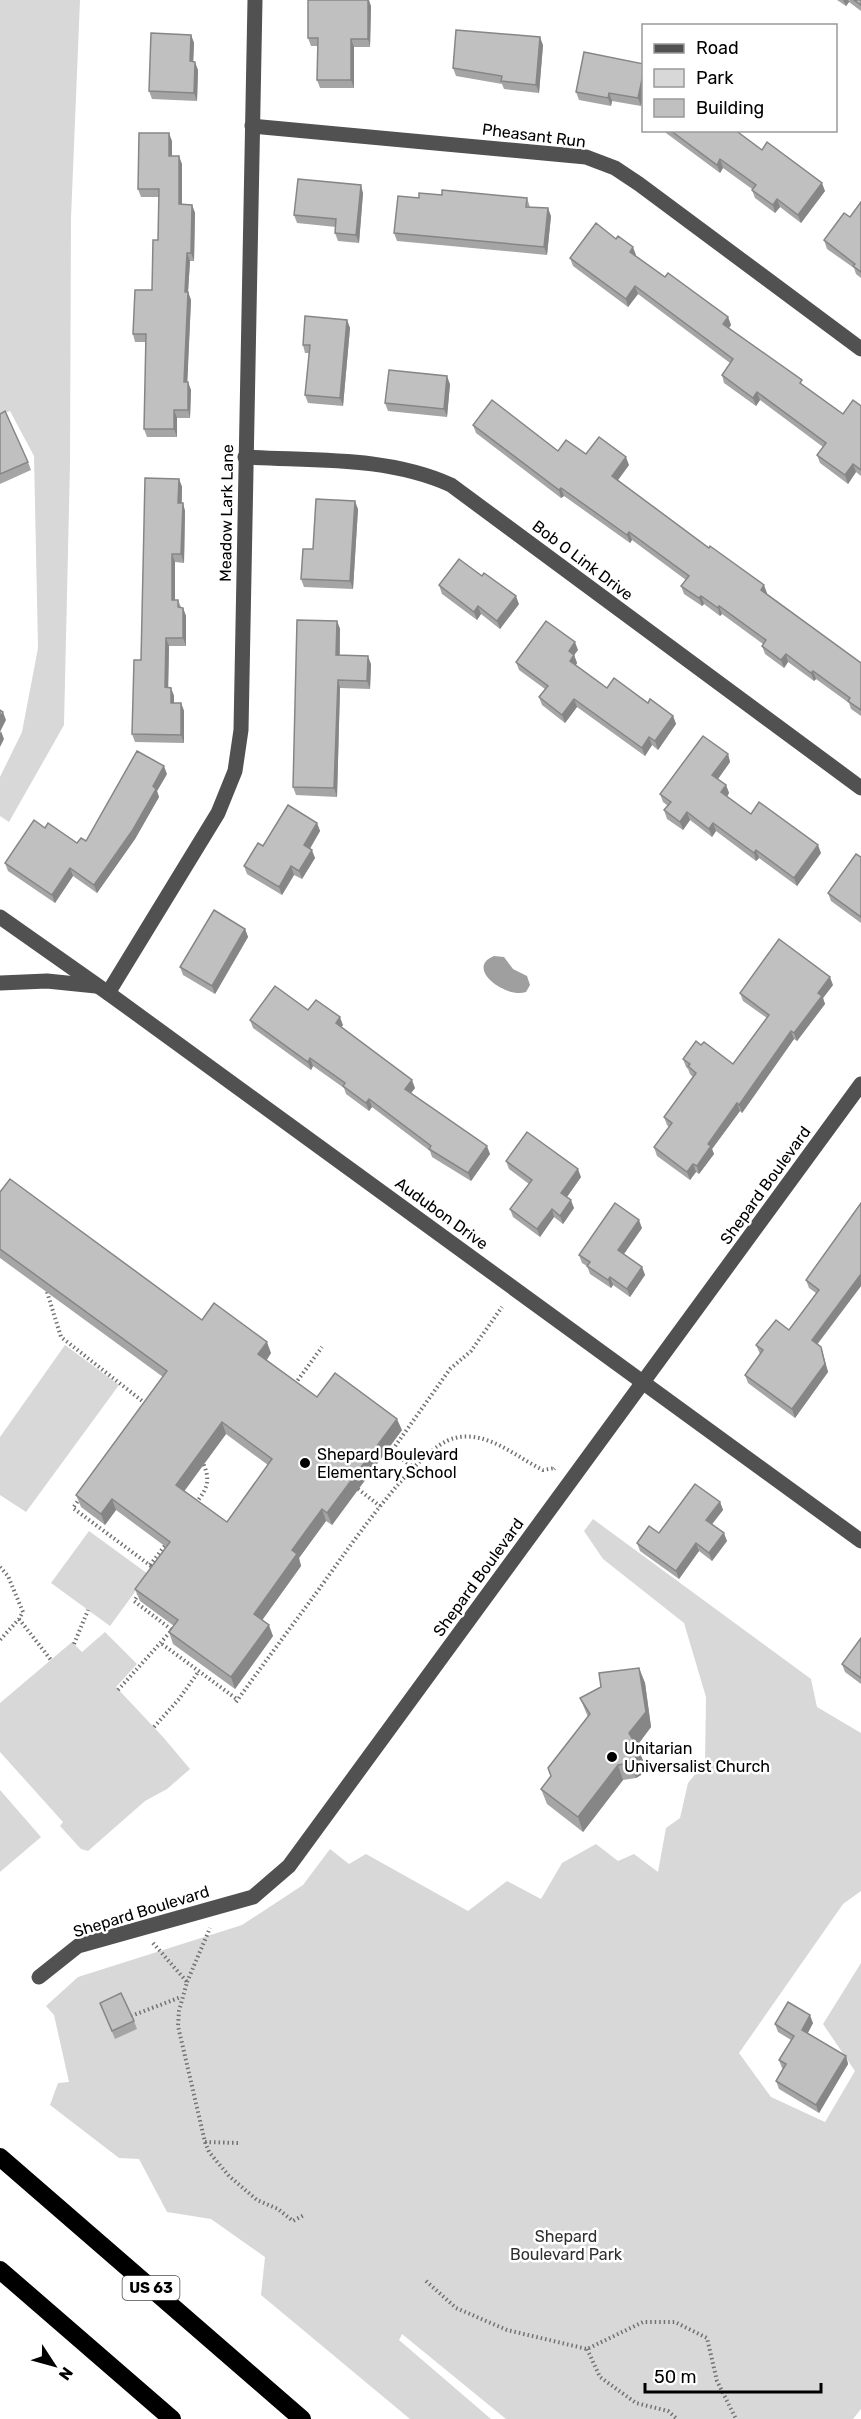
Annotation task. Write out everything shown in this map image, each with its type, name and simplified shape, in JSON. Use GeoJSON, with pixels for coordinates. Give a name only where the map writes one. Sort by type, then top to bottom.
{"type":"FeatureCollection","features":[{"type":"Feature","properties":{"kind":"highway","name":"US 63"},"geometry":{"type":"LineString","coordinates":[[0,2157],[302,2419]]}},
{"type":"Feature","properties":{"kind":"highway"},"geometry":{"type":"LineString","coordinates":[[0,2270],[172,2419]]}},
{"type":"Feature","properties":{"kind":"street","name":"Meadow Lark Lane"},"geometry":{"type":"LineString","coordinates":[[104,990],[218,813],[235,771],[241,730],[255,0]]}},
{"type":"Feature","properties":{"kind":"street","name":"Pheasant Run"},"geometry":{"type":"LineString","coordinates":[[252,126],[556,153],[595,161],[615,168],[861,349]]}},
{"type":"Feature","properties":{"kind":"street","name":"Bob O Link Drive"},"geometry":{"type":"LineString","coordinates":[[245,457],[386,465],[426,474],[451,485],[861,788]]}},
{"type":"Feature","properties":{"kind":"street","name":"Audubon Drive"},"geometry":{"type":"LineString","coordinates":[[0,917],[104,990],[861,1541]]}},
{"type":"Feature","properties":{"kind":"street"},"geometry":{"type":"LineString","coordinates":[[0,983],[46,981],[104,990]]}},
{"type":"Feature","properties":{"kind":"street","name":"Shepard Boulevard"},"geometry":{"type":"LineString","coordinates":[[39,1977],[78,1946],[253,1897],[289,1866],[861,1084]]}},
{"type":"Feature","properties":{"kind":"path"},"geometry":{"type":"LineString","coordinates":[[47,1292],[61,1337],[148,1405]]}},
{"type":"Feature","properties":{"kind":"path"},"geometry":{"type":"LineString","coordinates":[[415,1468],[391,1452],[450,1369],[471,1351],[502,1307]]}},
{"type":"Feature","properties":{"kind":"path"},"geometry":{"type":"LineString","coordinates":[[292,1387],[322,1347]]}},
{"type":"Feature","properties":{"kind":"path"},"geometry":{"type":"LineString","coordinates":[[141,1414],[154,1396]]}},
{"type":"Feature","properties":{"kind":"path"},"geometry":{"type":"LineString","coordinates":[[162,1644],[237,1701],[380,1506],[435,1448],[455,1438],[468,1437],[508,1449],[543,1470],[555,1468],[550,1474]]}},
{"type":"Feature","properties":{"kind":"path"},"geometry":{"type":"LineString","coordinates":[[192,1508],[206,1489],[208,1480],[202,1461],[195,1455]]}},
{"type":"Feature","properties":{"kind":"path"},"geometry":{"type":"LineString","coordinates":[[86,1489],[73,1508],[157,1570],[151,1578]]}},
{"type":"Feature","properties":{"kind":"path"},"geometry":{"type":"LineString","coordinates":[[358,1489],[380,1506]]}},
{"type":"Feature","properties":{"kind":"path"},"geometry":{"type":"LineString","coordinates":[[150,1565],[171,1537]]}},
{"type":"Feature","properties":{"kind":"path"},"geometry":{"type":"LineString","coordinates":[[0,1567],[8,1576],[23,1612],[20,1619],[0,1640]]}},
{"type":"Feature","properties":{"kind":"path"},"geometry":{"type":"LineString","coordinates":[[146,1586],[134,1601],[172,1630]]}},
{"type":"Feature","properties":{"kind":"path"},"geometry":{"type":"LineString","coordinates":[[74,1644],[88,1610]]}},
{"type":"Feature","properties":{"kind":"path"},"geometry":{"type":"LineString","coordinates":[[20,1619],[51,1660]]}},
{"type":"Feature","properties":{"kind":"path"},"geometry":{"type":"LineString","coordinates":[[118,1690],[162,1644],[179,1621]]}},
{"type":"Feature","properties":{"kind":"path"},"geometry":{"type":"LineString","coordinates":[[154,1727],[179,1699],[199,1671]]}},
{"type":"Feature","properties":{"kind":"path"},"geometry":{"type":"LineString","coordinates":[[220,1906],[187,1982],[182,1997],[178,2026],[205,2142],[209,2152],[229,2176],[257,2200],[278,2209],[293,2221],[304,2215]]}},
{"type":"Feature","properties":{"kind":"path"},"geometry":{"type":"LineString","coordinates":[[141,1928],[187,1982]]}},
{"type":"Feature","properties":{"kind":"path"},"geometry":{"type":"LineString","coordinates":[[130,2016],[182,1997]]}},
{"type":"Feature","properties":{"kind":"path"},"geometry":{"type":"LineString","coordinates":[[205,2142],[238,2143]]}},
{"type":"Feature","properties":{"kind":"path"},"geometry":{"type":"LineString","coordinates":[[426,2282],[456,2308],[507,2330],[587,2349],[643,2322],[675,2322],[707,2338],[717,2381],[736,2419]]}},
{"type":"Feature","properties":{"kind":"path"},"geometry":{"type":"LineString","coordinates":[[587,2349],[600,2377],[636,2403],[668,2411],[677,2419]]}},
{"type":"Feature","properties":{"kind":"green space"},"geometry":{"type":"Polygon","coordinates":[[[0,0],[80,0],[71,218],[70,464],[64,725],[9,822],[0,816],[0,777],[22,732],[38,648],[34,456],[10,411],[0,415],[0,0]]]}},
{"type":"Feature","properties":{"kind":"green space"},"geometry":{"type":"Polygon","coordinates":[[[65,1345],[119,1385],[26,1512],[0,1495],[0,1437],[65,1345]]]}},
{"type":"Feature","properties":{"kind":"green space","name":"Shepard Boulevard Park"},"geometry":{"type":"Polygon","coordinates":[[[593,1519],[811,1679],[817,1707],[861,1733],[861,1891],[843,1904],[739,2053],[771,2097],[825,2122],[855,2071],[823,2024],[861,1963],[861,2409],[853,2419],[506,2419],[402,2334],[399,2340],[491,2419],[410,2419],[261,2295],[265,2257],[211,2219],[167,2212],[139,2159],[119,2158],[50,2105],[58,2083],[69,2082],[54,2015],[46,2006],[78,1977],[242,1925],[303,1885],[330,1849],[349,1864],[366,1854],[468,1911],[507,1881],[541,1899],[562,1863],[596,1844],[618,1861],[634,1854],[658,1872],[666,1828],[680,1818],[688,1783],[705,1762],[706,1697],[684,1623],[603,1559],[584,1531],[593,1519]]]}},
{"type":"Feature","properties":{"kind":"green space"},"geometry":{"type":"Polygon","coordinates":[[[89,1531],[148,1574],[110,1626],[51,1583],[89,1531]]]}},
{"type":"Feature","properties":{"kind":"green space"},"geometry":{"type":"Polygon","coordinates":[[[105,1632],[137,1664],[116,1687],[190,1769],[167,1789],[145,1801],[88,1851],[81,1849],[60,1826],[63,1822],[0,1752],[0,1703],[72,1642],[82,1652],[105,1632]]]}},
{"type":"Feature","properties":{"kind":"green space"},"geometry":{"type":"Polygon","coordinates":[[[0,1790],[41,1837],[0,1872],[0,1790]]]}},
{"type":"Feature","properties":{"kind":"shaded area"},"geometry":{"type":"Polygon","coordinates":[[[494,956],[504,957],[513,969],[527,976],[530,985],[526,992],[508,991],[491,981],[484,968],[486,961],[494,956]]]}},
{"type":"Feature","properties":{"kind":"building"},"geometry":{"type":"Polygon","coordinates":[[[308,0],[368,0],[368,39],[351,39],[351,80],[317,80],[318,38],[308,38],[308,0]]]}},
{"type":"Feature","properties":{"kind":"building"},"geometry":{"type":"Polygon","coordinates":[[[456,30],[540,37],[536,85],[501,81],[502,76],[453,68],[456,30]]]}},
{"type":"Feature","properties":{"kind":"building"},"geometry":{"type":"Polygon","coordinates":[[[151,33],[191,35],[190,61],[195,62],[194,93],[149,91],[151,33]]]}},
{"type":"Feature","properties":{"kind":"building"},"geometry":{"type":"Polygon","coordinates":[[[584,52],[642,64],[642,79],[638,98],[609,93],[608,98],[576,92],[584,52]]]}},
{"type":"Feature","properties":{"kind":"building"},"geometry":{"type":"Polygon","coordinates":[[[673,132],[738,132],[762,150],[767,142],[822,183],[798,215],[777,199],[773,205],[752,190],[756,185],[720,159],[717,165],[673,132]]]}},
{"type":"Feature","properties":{"kind":"building"},"geometry":{"type":"Polygon","coordinates":[[[139,133],[169,133],[169,156],[179,156],[179,204],[192,205],[191,253],[187,253],[185,292],[188,292],[184,382],[188,382],[188,410],[174,410],[174,429],[144,429],[146,334],[133,334],[135,290],[152,290],[153,240],[158,240],[159,189],[138,189],[139,133]]]}},
{"type":"Feature","properties":{"kind":"building"},"geometry":{"type":"Polygon","coordinates":[[[298,179],[361,185],[356,235],[335,233],[336,219],[294,215],[298,179]]]}},
{"type":"Feature","properties":{"kind":"building"},"geometry":{"type":"Polygon","coordinates":[[[442,190],[527,198],[526,207],[548,208],[544,247],[394,233],[398,196],[419,198],[419,193],[442,195],[442,190]]]}},
{"type":"Feature","properties":{"kind":"building"},"geometry":{"type":"Polygon","coordinates":[[[861,202],[861,272],[853,266],[855,264],[824,240],[844,213],[850,217],[861,202]]]}},
{"type":"Feature","properties":{"kind":"building"},"geometry":{"type":"Polygon","coordinates":[[[596,223],[616,239],[618,236],[633,247],[630,252],[665,277],[668,273],[728,317],[723,324],[802,380],[800,383],[843,414],[853,400],[861,406],[861,470],[853,464],[845,475],[817,455],[826,443],[757,392],[753,398],[722,375],[733,359],[635,286],[626,299],[570,258],[596,223]]]}},
{"type":"Feature","properties":{"kind":"building"},"geometry":{"type":"Polygon","coordinates":[[[305,316],[347,320],[340,398],[305,395],[310,345],[303,345],[305,316]]]}},
{"type":"Feature","properties":{"kind":"building"},"geometry":{"type":"Polygon","coordinates":[[[389,370],[447,376],[444,409],[385,403],[389,370]]]}},
{"type":"Feature","properties":{"kind":"building"},"geometry":{"type":"Polygon","coordinates":[[[492,400],[558,451],[566,440],[586,454],[599,437],[626,457],[612,476],[709,548],[710,546],[764,585],[761,590],[861,663],[861,710],[848,701],[850,698],[786,654],[781,660],[762,646],[766,640],[719,606],[718,608],[681,586],[689,576],[629,532],[627,535],[561,488],[559,490],[473,425],[492,400]]]}},
{"type":"Feature","properties":{"kind":"building"},"geometry":{"type":"Polygon","coordinates":[[[5,411],[28,462],[0,474],[0,414],[5,411]]]}},
{"type":"Feature","properties":{"kind":"building"},"geometry":{"type":"Polygon","coordinates":[[[145,478],[179,479],[178,503],[183,503],[181,554],[172,554],[172,600],[178,600],[178,607],[183,608],[183,638],[166,638],[165,687],[171,688],[171,703],[181,703],[181,735],[132,734],[134,660],[141,660],[145,478]]]}},
{"type":"Feature","properties":{"kind":"building"},"geometry":{"type":"Polygon","coordinates":[[[316,499],[355,501],[350,581],[301,579],[303,549],[313,549],[316,499]]]}},
{"type":"Feature","properties":{"kind":"building"},"geometry":{"type":"Polygon","coordinates":[[[459,559],[482,576],[484,573],[516,596],[497,621],[478,606],[474,612],[439,585],[459,559]]]}},
{"type":"Feature","properties":{"kind":"building"},"geometry":{"type":"Polygon","coordinates":[[[297,620],[337,621],[336,655],[368,656],[367,681],[338,680],[334,788],[293,787],[297,620]]]}},
{"type":"Feature","properties":{"kind":"building"},"geometry":{"type":"Polygon","coordinates":[[[546,621],[575,642],[569,651],[574,655],[570,661],[607,688],[614,678],[648,703],[650,699],[673,716],[655,741],[649,737],[642,748],[574,699],[562,715],[539,697],[548,686],[516,662],[546,621]]]}},
{"type":"Feature","properties":{"kind":"building"},"geometry":{"type":"Polygon","coordinates":[[[703,736],[728,754],[712,775],[726,785],[721,792],[751,814],[759,802],[818,845],[794,878],[756,850],[754,853],[713,823],[709,829],[687,812],[680,822],[664,810],[671,802],[660,794],[703,736]]]}},
{"type":"Feature","properties":{"kind":"building"},"geometry":{"type":"Polygon","coordinates":[[[137,751],[164,766],[153,786],[156,789],[132,831],[94,885],[70,868],[52,895],[5,863],[34,820],[45,828],[48,823],[77,843],[81,838],[86,841],[137,751]]]}},
{"type":"Feature","properties":{"kind":"building"},"geometry":{"type":"Polygon","coordinates":[[[288,805],[317,823],[304,845],[312,850],[299,871],[291,866],[279,887],[244,866],[258,843],[263,846],[288,805]]]}},
{"type":"Feature","properties":{"kind":"building"},"geometry":{"type":"Polygon","coordinates":[[[856,854],[861,857],[861,917],[828,893],[856,854]]]}},
{"type":"Feature","properties":{"kind":"building"},"geometry":{"type":"Polygon","coordinates":[[[214,910],[245,929],[212,986],[180,967],[214,910]]]}},
{"type":"Feature","properties":{"kind":"building"},"geometry":{"type":"Polygon","coordinates":[[[779,939],[830,977],[818,993],[822,996],[794,1033],[791,1031],[739,1105],[737,1103],[708,1144],[711,1146],[697,1166],[693,1164],[687,1172],[654,1147],[672,1123],[664,1117],[696,1073],[683,1059],[696,1041],[701,1045],[704,1042],[733,1064],[769,1015],[740,993],[779,939]]]}},
{"type":"Feature","properties":{"kind":"building"},"geometry":{"type":"Polygon","coordinates":[[[275,986],[308,1010],[316,1000],[340,1017],[336,1023],[412,1080],[405,1089],[487,1146],[468,1173],[429,1149],[431,1146],[369,1099],[366,1103],[343,1086],[345,1083],[310,1058],[308,1062],[250,1020],[275,986]]]}},
{"type":"Feature","properties":{"kind":"building"},"geometry":{"type":"Polygon","coordinates":[[[527,1132],[578,1169],[561,1193],[571,1200],[560,1216],[552,1209],[537,1229],[510,1209],[532,1180],[506,1161],[527,1132]]]}},
{"type":"Feature","properties":{"kind":"building","name":"Shepard Boulevard Elementary School"},"geometry":{"type":"Polygon","coordinates":[[[10,1179],[202,1320],[214,1303],[267,1342],[258,1354],[317,1397],[335,1373],[397,1419],[327,1513],[322,1509],[292,1550],[297,1554],[254,1614],[269,1625],[231,1677],[169,1632],[178,1620],[135,1589],[170,1542],[112,1499],[101,1514],[76,1495],[167,1371],[0,1249],[0,1192],[10,1179]],[[222,1422],[176,1485],[227,1522],[272,1459],[222,1422]]]}},
{"type":"Feature","properties":{"kind":"building"},"geometry":{"type":"Polygon","coordinates":[[[615,1203],[639,1220],[618,1250],[642,1267],[627,1289],[610,1277],[608,1280],[587,1266],[590,1262],[579,1255],[615,1203]]]}},
{"type":"Feature","properties":{"kind":"building"},"geometry":{"type":"Polygon","coordinates":[[[861,1203],[861,1274],[812,1340],[821,1347],[825,1364],[792,1409],[745,1375],[763,1350],[756,1345],[776,1320],[789,1330],[819,1290],[806,1280],[861,1203]]]}},
{"type":"Feature","properties":{"kind":"building"},"geometry":{"type":"Polygon","coordinates":[[[695,1484],[720,1502],[706,1520],[724,1533],[709,1553],[696,1543],[676,1571],[637,1543],[649,1526],[659,1533],[695,1484]]]}},
{"type":"Feature","properties":{"kind":"building"},"geometry":{"type":"Polygon","coordinates":[[[861,1638],[861,1678],[842,1664],[861,1638]]]}},
{"type":"Feature","properties":{"kind":"building","name":"Unitarian Universalist Church"},"geometry":{"type":"Polygon","coordinates":[[[639,1668],[646,1712],[629,1733],[638,1748],[635,1760],[618,1765],[578,1817],[541,1789],[551,1776],[548,1768],[590,1714],[580,1698],[601,1687],[599,1673],[639,1668]]]}},
{"type":"Feature","properties":{"kind":"building"},"geometry":{"type":"Polygon","coordinates":[[[121,1993],[134,2021],[112,2031],[100,2003],[121,1993]]]}},
{"type":"Feature","properties":{"kind":"building"},"geometry":{"type":"Polygon","coordinates":[[[788,2002],[810,2015],[802,2030],[846,2056],[816,2105],[776,2081],[786,2064],[779,2060],[794,2036],[775,2024],[788,2002]]]}},
{"type":"Feature","properties":{"kind":"place","name":"Shepard Boulevard Elementary School"},"geometry":{"type":"Point","coordinates":[305,1463]}},
{"type":"Feature","properties":{"kind":"place","name":"Unitarian Universalist Church"},"geometry":{"type":"Point","coordinates":[612,1757]}}]}
